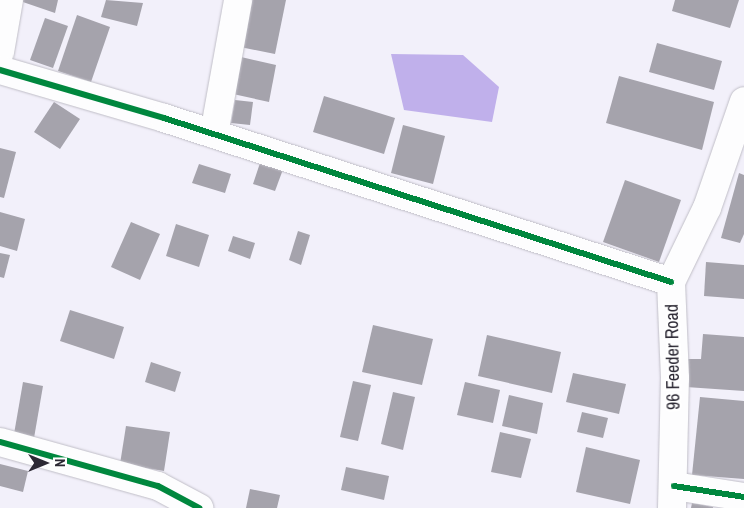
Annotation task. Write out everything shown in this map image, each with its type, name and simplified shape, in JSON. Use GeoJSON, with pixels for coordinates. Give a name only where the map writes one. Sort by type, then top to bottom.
{"type":"FeatureCollection","features":[{"type":"Feature","properties":{"kind":"street"},"geometry":{"type":"LineString","coordinates":[[0,52],[9,0]]}},
{"type":"Feature","properties":{"kind":"street"},"geometry":{"type":"LineString","coordinates":[[214,134],[238,0]]}},
{"type":"Feature","properties":{"kind":"street"},"geometry":{"type":"LineString","coordinates":[[0,70],[214,134],[671,282]]}},
{"type":"Feature","properties":{"kind":"street","name":"96 Feeder Road"},"geometry":{"type":"LineString","coordinates":[[673,497],[675,378],[671,282],[707,208],[744,101]]}},
{"type":"Feature","properties":{"kind":"street"},"geometry":{"type":"LineString","coordinates":[[0,442],[158,486],[199,508]]}},
{"type":"Feature","properties":{"kind":"street"},"geometry":{"type":"LineString","coordinates":[[673,497],[744,497]]}},
{"type":"Feature","properties":{"kind":"shaded area"},"geometry":{"type":"Polygon","coordinates":[[[391,54],[463,55],[499,87],[492,122],[404,110],[391,54]]]}},
{"type":"Feature","properties":{"kind":"building"},"geometry":{"type":"Polygon","coordinates":[[[17,0],[58,0],[55,13],[17,0]]]}},
{"type":"Feature","properties":{"kind":"building"},"geometry":{"type":"Polygon","coordinates":[[[106,0],[143,3],[137,26],[101,17],[106,0]]]}},
{"type":"Feature","properties":{"kind":"building"},"geometry":{"type":"Polygon","coordinates":[[[249,0],[286,0],[275,54],[240,47],[249,0]]]}},
{"type":"Feature","properties":{"kind":"building"},"geometry":{"type":"Polygon","coordinates":[[[675,0],[739,0],[730,28],[672,11],[675,0]]]}},
{"type":"Feature","properties":{"kind":"building"},"geometry":{"type":"Polygon","coordinates":[[[77,15],[110,27],[91,82],[58,71],[77,15]]]}},
{"type":"Feature","properties":{"kind":"building"},"geometry":{"type":"Polygon","coordinates":[[[45,18],[68,26],[53,68],[30,60],[45,18]]]}},
{"type":"Feature","properties":{"kind":"building"},"geometry":{"type":"Polygon","coordinates":[[[657,43],[722,61],[714,90],[649,72],[657,43]]]}},
{"type":"Feature","properties":{"kind":"building"},"geometry":{"type":"Polygon","coordinates":[[[241,57],[276,65],[269,102],[233,94],[241,57]]]}},
{"type":"Feature","properties":{"kind":"building"},"geometry":{"type":"Polygon","coordinates":[[[619,76],[714,102],[702,150],[606,123],[619,76]]]}},
{"type":"Feature","properties":{"kind":"building"},"geometry":{"type":"Polygon","coordinates":[[[324,96],[395,118],[384,154],[313,132],[324,96]]]}},
{"type":"Feature","properties":{"kind":"building"},"geometry":{"type":"Polygon","coordinates":[[[235,100],[253,102],[250,125],[231,123],[235,100]]]}},
{"type":"Feature","properties":{"kind":"building"},"geometry":{"type":"Polygon","coordinates":[[[54,102],[80,119],[60,149],[34,132],[54,102]]]}},
{"type":"Feature","properties":{"kind":"building"},"geometry":{"type":"Polygon","coordinates":[[[403,125],[445,136],[433,184],[391,173],[403,125]]]}},
{"type":"Feature","properties":{"kind":"building"},"geometry":{"type":"Polygon","coordinates":[[[0,148],[16,152],[4,198],[0,197],[0,148]]]}},
{"type":"Feature","properties":{"kind":"building"},"geometry":{"type":"Polygon","coordinates":[[[262,157],[285,164],[275,191],[253,184],[262,157]]]}},
{"type":"Feature","properties":{"kind":"building"},"geometry":{"type":"Polygon","coordinates":[[[199,164],[231,174],[225,193],[192,183],[199,164]]]}},
{"type":"Feature","properties":{"kind":"building"},"geometry":{"type":"Polygon","coordinates":[[[739,173],[744,175],[744,234],[740,243],[721,238],[739,173]]]}},
{"type":"Feature","properties":{"kind":"building"},"geometry":{"type":"Polygon","coordinates":[[[625,180],[681,200],[659,262],[603,242],[625,180]]]}},
{"type":"Feature","properties":{"kind":"building"},"geometry":{"type":"Polygon","coordinates":[[[0,212],[25,219],[17,251],[0,246],[0,212]]]}},
{"type":"Feature","properties":{"kind":"building"},"geometry":{"type":"Polygon","coordinates":[[[131,222],[160,234],[140,280],[111,267],[131,222]]]}},
{"type":"Feature","properties":{"kind":"building"},"geometry":{"type":"Polygon","coordinates":[[[176,224],[209,235],[199,267],[166,256],[176,224]]]}},
{"type":"Feature","properties":{"kind":"building"},"geometry":{"type":"Polygon","coordinates":[[[298,231],[310,235],[301,265],[289,260],[298,231]]]}},
{"type":"Feature","properties":{"kind":"building"},"geometry":{"type":"Polygon","coordinates":[[[233,236],[255,243],[250,259],[228,251],[233,236]]]}},
{"type":"Feature","properties":{"kind":"building"},"geometry":{"type":"Polygon","coordinates":[[[0,253],[10,255],[4,278],[0,277],[0,253]]]}},
{"type":"Feature","properties":{"kind":"building"},"geometry":{"type":"Polygon","coordinates":[[[706,262],[744,265],[744,299],[704,296],[706,262]]]}},
{"type":"Feature","properties":{"kind":"building"},"geometry":{"type":"Polygon","coordinates":[[[70,310],[124,327],[114,359],[60,341],[70,310]]]}},
{"type":"Feature","properties":{"kind":"building"},"geometry":{"type":"Polygon","coordinates":[[[373,325],[433,339],[422,385],[362,372],[373,325]]]}},
{"type":"Feature","properties":{"kind":"building"},"geometry":{"type":"Polygon","coordinates":[[[703,334],[744,337],[744,391],[686,387],[687,359],[701,359],[703,334]]]}},
{"type":"Feature","properties":{"kind":"building"},"geometry":{"type":"Polygon","coordinates":[[[487,335],[561,352],[552,393],[478,376],[487,335]]]}},
{"type":"Feature","properties":{"kind":"building"},"geometry":{"type":"Polygon","coordinates":[[[151,362],[181,372],[175,392],[145,382],[151,362]]]}},
{"type":"Feature","properties":{"kind":"building"},"geometry":{"type":"Polygon","coordinates":[[[573,373],[626,384],[619,414],[566,402],[573,373]]]}},
{"type":"Feature","properties":{"kind":"building"},"geometry":{"type":"Polygon","coordinates":[[[353,381],[371,385],[358,441],[340,437],[353,381]]]}},
{"type":"Feature","properties":{"kind":"building"},"geometry":{"type":"Polygon","coordinates":[[[23,382],[43,386],[34,438],[14,434],[23,382]]]}},
{"type":"Feature","properties":{"kind":"building"},"geometry":{"type":"Polygon","coordinates":[[[465,382],[500,390],[493,423],[457,415],[465,382]]]}},
{"type":"Feature","properties":{"kind":"building"},"geometry":{"type":"Polygon","coordinates":[[[393,392],[415,397],[403,450],[381,444],[393,392]]]}},
{"type":"Feature","properties":{"kind":"building"},"geometry":{"type":"Polygon","coordinates":[[[509,395],[543,403],[537,434],[502,426],[509,395]]]}},
{"type":"Feature","properties":{"kind":"building"},"geometry":{"type":"Polygon","coordinates":[[[700,397],[744,401],[744,479],[692,475],[700,397]]]}},
{"type":"Feature","properties":{"kind":"building"},"geometry":{"type":"Polygon","coordinates":[[[582,412],[608,418],[603,438],[577,432],[582,412]]]}},
{"type":"Feature","properties":{"kind":"building"},"geometry":{"type":"Polygon","coordinates":[[[126,426],[170,432],[164,471],[120,464],[126,426]]]}},
{"type":"Feature","properties":{"kind":"building"},"geometry":{"type":"Polygon","coordinates":[[[500,432],[531,439],[521,478],[491,472],[500,432]]]}},
{"type":"Feature","properties":{"kind":"building"},"geometry":{"type":"Polygon","coordinates":[[[586,447],[640,460],[630,504],[576,492],[586,447]]]}},
{"type":"Feature","properties":{"kind":"building"},"geometry":{"type":"Polygon","coordinates":[[[0,464],[28,471],[23,492],[0,486],[0,464]]]}},
{"type":"Feature","properties":{"kind":"building"},"geometry":{"type":"Polygon","coordinates":[[[346,467],[389,476],[384,500],[341,490],[346,467]]]}},
{"type":"Feature","properties":{"kind":"building"},"geometry":{"type":"Polygon","coordinates":[[[250,489],[280,495],[277,508],[246,508],[250,489]]]}},
{"type":"Feature","properties":{"kind":"building"},"geometry":{"type":"Polygon","coordinates":[[[692,503],[713,507],[713,508],[691,508],[692,503]]]}},
{"type":"Feature","properties":{"kind":"cycle path"},"geometry":{"type":"LineString","coordinates":[[0,70],[164,118],[671,282]]}},
{"type":"Feature","properties":{"kind":"cycle path"},"geometry":{"type":"LineString","coordinates":[[0,442],[158,486],[199,508]]}},
{"type":"Feature","properties":{"kind":"cycle path"},"geometry":{"type":"LineString","coordinates":[[674,486],[744,497]]}}]}
